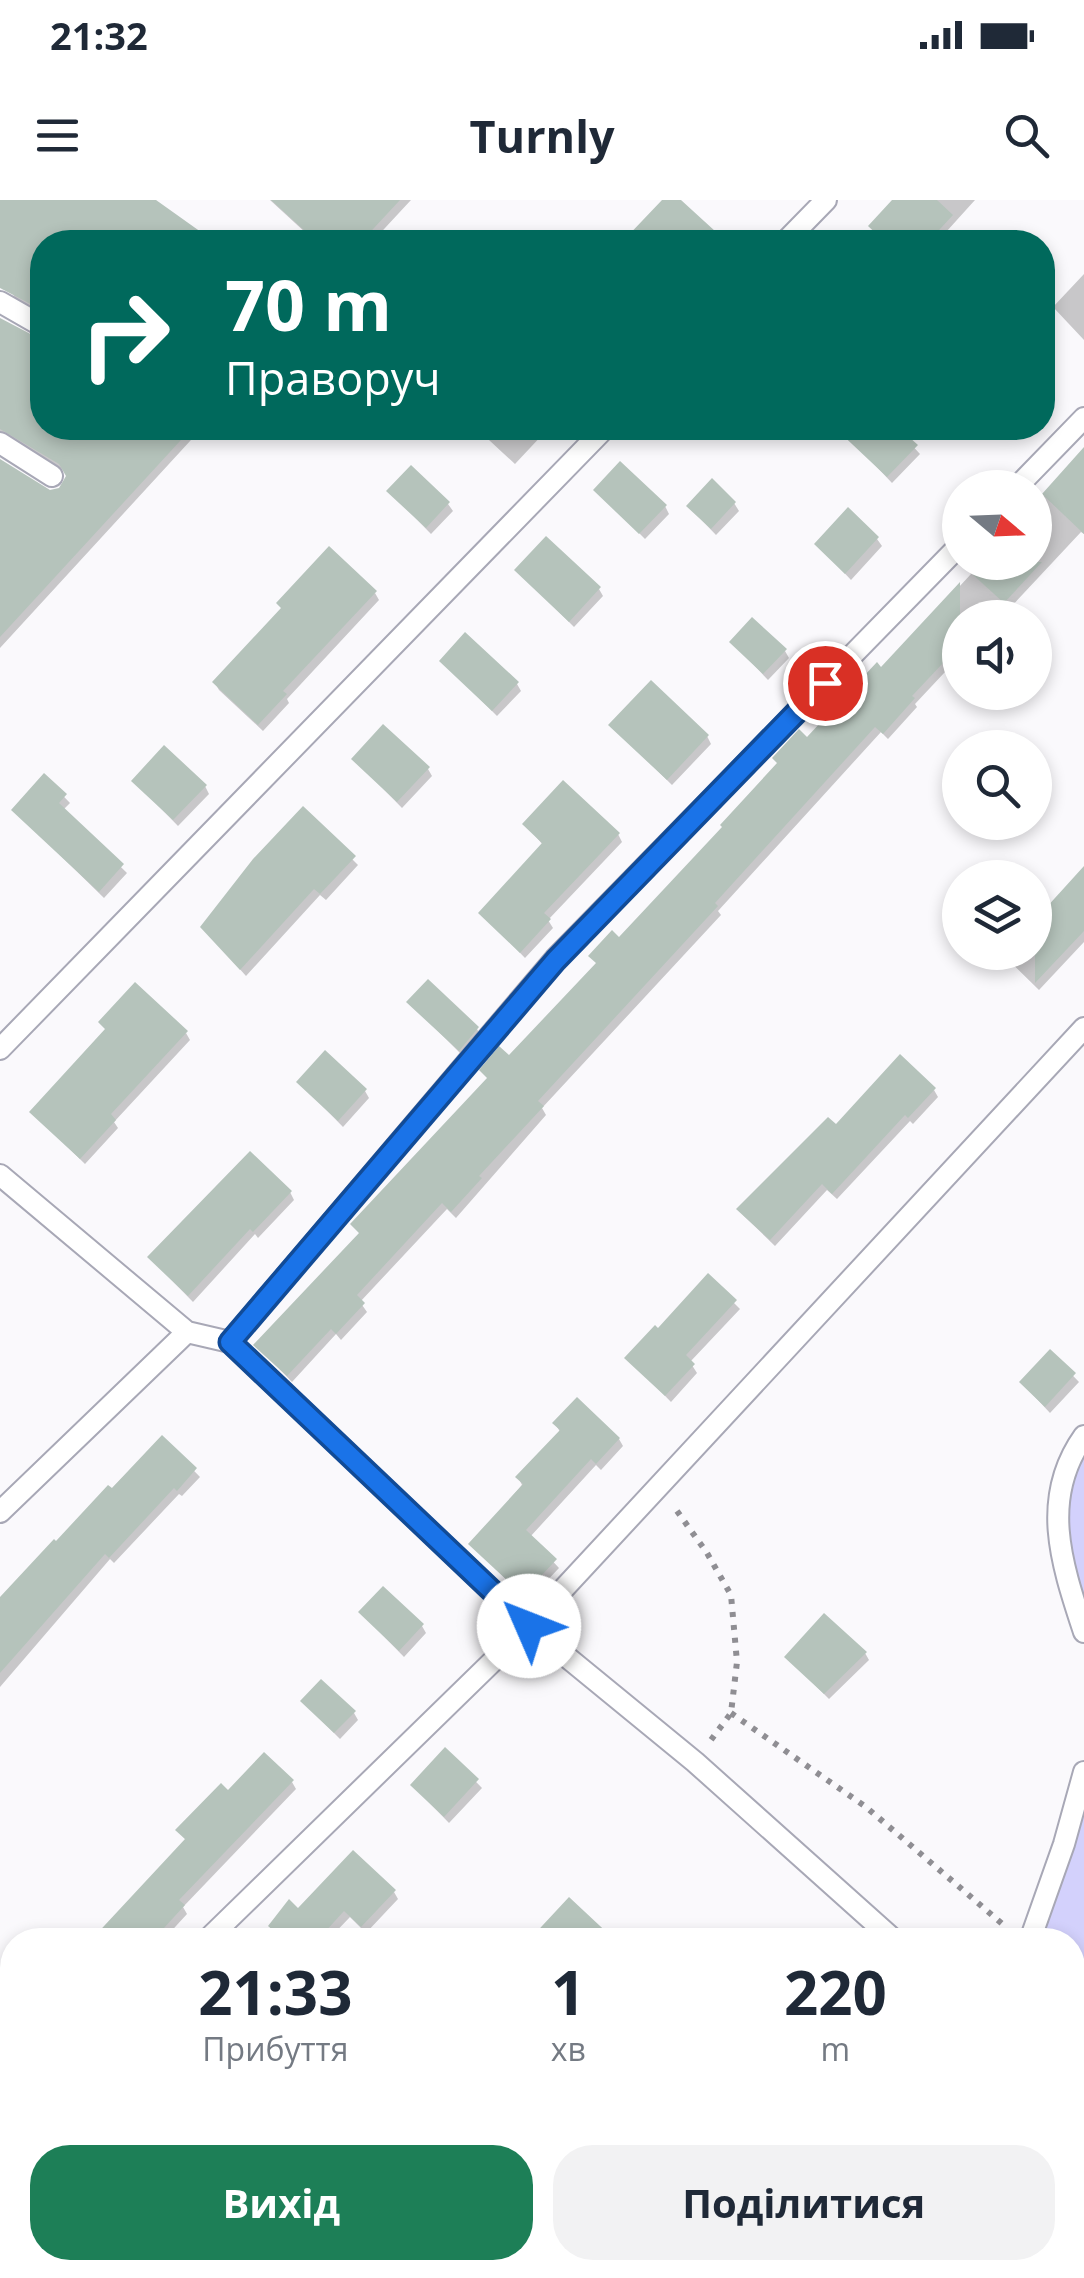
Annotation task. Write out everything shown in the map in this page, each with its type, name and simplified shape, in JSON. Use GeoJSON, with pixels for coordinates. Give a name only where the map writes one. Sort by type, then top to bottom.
{"type":"FeatureCollection","features":[{"type":"Feature","properties":{"kind":"lane"},"geometry":{"type":"LineString","coordinates":[[797,230],[826,200]]}},
{"type":"Feature","properties":{"kind":"lane"},"geometry":{"type":"LineString","coordinates":[[0,302],[30,319]]}},
{"type":"Feature","properties":{"kind":"lane"},"geometry":{"type":"LineString","coordinates":[[1033,470],[1084,418]]}},
{"type":"Feature","properties":{"kind":"lane"},"geometry":{"type":"LineString","coordinates":[[0,1050],[593,440]]}},
{"type":"Feature","properties":{"kind":"lane"},"geometry":{"type":"LineString","coordinates":[[0,443],[52,476]]}},
{"type":"Feature","properties":{"kind":"lane"},"geometry":{"type":"LineString","coordinates":[[230,1342],[556,960],[942,563]]}},
{"type":"Feature","properties":{"kind":"lane"},"geometry":{"type":"LineString","coordinates":[[220,1928],[529,1626],[1084,1028]]}},
{"type":"Feature","properties":{"kind":"lane"},"geometry":{"type":"LineString","coordinates":[[0,1174],[187,1332],[230,1342],[529,1626],[695,1762],[881,1928]]}},
{"type":"Feature","properties":{"kind":"lane"},"geometry":{"type":"LineString","coordinates":[[0,1512],[187,1332]]}},
{"type":"Feature","properties":{"kind":"lane"},"geometry":{"type":"LineString","coordinates":[[1084,1436],[1060,1480],[1058,1509],[1060,1548],[1084,1632]]}},
{"type":"Feature","properties":{"kind":"lane"},"geometry":{"type":"LineString","coordinates":[[1034,1928],[1084,1772]]}},
{"type":"Feature","properties":{"kind":"path"},"geometry":{"type":"LineString","coordinates":[[659,1485],[732,1595],[737,1662],[731,1713],[866,1807],[1008,1928]]}},
{"type":"Feature","properties":{"kind":"shaded area"},"geometry":{"type":"Polygon","coordinates":[[[1084,1436],[1084,1632],[1060,1548],[1074,1450],[1084,1436]]]}},
{"type":"Feature","properties":{"kind":"shaded area"},"geometry":{"type":"Polygon","coordinates":[[[1084,1772],[1084,1928],[1034,1928],[1084,1772]]]}},
{"type":"Feature","properties":{"kind":"building"},"geometry":{"type":"Polygon","coordinates":[[[0,200],[156,200],[198,230],[30,230],[30,304],[0,288],[0,200]]]}},
{"type":"Feature","properties":{"kind":"building"},"geometry":{"type":"Polygon","coordinates":[[[271,200],[400,200],[372,230],[304,230],[271,200]]]}},
{"type":"Feature","properties":{"kind":"building"},"geometry":{"type":"Polygon","coordinates":[[[662,200],[681,200],[714,230],[633,230],[662,200]]]}},
{"type":"Feature","properties":{"kind":"building"},"geometry":{"type":"Polygon","coordinates":[[[892,200],[937,200],[953,215],[939,230],[872,230],[868,226],[892,200]]]}},
{"type":"Feature","properties":{"kind":"building"},"geometry":{"type":"Polygon","coordinates":[[[0,318],[30,334],[30,440],[181,440],[0,637],[0,459],[50,490],[59,488],[66,476],[59,464],[0,429],[0,318]]]}},
{"type":"Feature","properties":{"kind":"building"},"geometry":{"type":"Polygon","coordinates":[[[848,440],[912,440],[918,445],[887,477],[848,440]]]}},
{"type":"Feature","properties":{"kind":"building"},"geometry":{"type":"Polygon","coordinates":[[[1084,447],[1084,534],[1052,504],[1052,483],[1084,447]]]}},
{"type":"Feature","properties":{"kind":"building"},"geometry":{"type":"Polygon","coordinates":[[[620,461],[667,505],[639,534],[593,490],[620,461]]]}},
{"type":"Feature","properties":{"kind":"building"},"geometry":{"type":"Polygon","coordinates":[[[411,465],[450,502],[426,528],[386,491],[411,465]]]}},
{"type":"Feature","properties":{"kind":"building"},"geometry":{"type":"Polygon","coordinates":[[[712,478],[736,502],[711,529],[686,506],[712,478]]]}},
{"type":"Feature","properties":{"kind":"building"},"geometry":{"type":"Polygon","coordinates":[[[848,507],[879,537],[845,574],[814,544],[848,507]]]}},
{"type":"Feature","properties":{"kind":"building"},"geometry":{"type":"Polygon","coordinates":[[[546,536],[601,587],[569,622],[514,570],[546,536]]]}},
{"type":"Feature","properties":{"kind":"building"},"geometry":{"type":"Polygon","coordinates":[[[329,546],[377,591],[283,691],[287,694],[258,725],[212,682],[281,608],[276,603],[329,546]]]}},
{"type":"Feature","properties":{"kind":"building"},"geometry":{"type":"Polygon","coordinates":[[[979,580],[1025,580],[1007,600],[1001,600],[979,580]]]}},
{"type":"Feature","properties":{"kind":"building"},"geometry":{"type":"Polygon","coordinates":[[[960,582],[960,600],[943,600],[960,582]]]}},
{"type":"Feature","properties":{"kind":"building"},"geometry":{"type":"Polygon","coordinates":[[[942,601],[942,664],[912,696],[915,698],[883,734],[875,727],[715,903],[718,906],[538,1101],[544,1106],[479,1176],[482,1178],[451,1212],[442,1203],[357,1295],[365,1303],[336,1334],[331,1329],[287,1376],[253,1345],[359,1233],[350,1224],[487,1078],[479,1070],[499,1046],[509,1055],[596,963],[588,956],[612,930],[619,937],[722,827],[777,763],[772,758],[799,729],[807,737],[877,662],[881,667],[942,601]]]}},
{"type":"Feature","properties":{"kind":"building"},"geometry":{"type":"Polygon","coordinates":[[[752,617],[787,649],[763,674],[729,642],[752,617]]]}},
{"type":"Feature","properties":{"kind":"building"},"geometry":{"type":"Polygon","coordinates":[[[465,632],[519,682],[492,711],[439,661],[465,632]]]}},
{"type":"Feature","properties":{"kind":"building"},"geometry":{"type":"Polygon","coordinates":[[[651,680],[709,735],[667,780],[608,725],[651,680]]]}},
{"type":"Feature","properties":{"kind":"building"},"geometry":{"type":"Polygon","coordinates":[[[383,724],[430,767],[397,802],[351,759],[383,724]]]}},
{"type":"Feature","properties":{"kind":"building"},"geometry":{"type":"Polygon","coordinates":[[[164,745],[207,785],[173,820],[131,781],[164,745]]]}},
{"type":"Feature","properties":{"kind":"building"},"geometry":{"type":"Polygon","coordinates":[[[44,773],[67,794],[59,803],[124,864],[99,892],[11,810],[44,773]]]}},
{"type":"Feature","properties":{"kind":"building"},"geometry":{"type":"Polygon","coordinates":[[[563,780],[620,833],[544,913],[551,919],[520,953],[478,913],[542,843],[522,824],[563,780]]]}},
{"type":"Feature","properties":{"kind":"building"},"geometry":{"type":"Polygon","coordinates":[[[303,806],[356,856],[320,894],[314,889],[240,970],[200,927],[253,859],[303,806]]]}},
{"type":"Feature","properties":{"kind":"building"},"geometry":{"type":"Polygon","coordinates":[[[1084,866],[1084,931],[1052,965],[1052,901],[1084,866]]]}},
{"type":"Feature","properties":{"kind":"building"},"geometry":{"type":"Polygon","coordinates":[[[1035,970],[1047,970],[1035,983],[1035,970]]]}},
{"type":"Feature","properties":{"kind":"building"},"geometry":{"type":"Polygon","coordinates":[[[428,979],[479,1027],[459,1051],[406,1002],[428,979]]]}},
{"type":"Feature","properties":{"kind":"building"},"geometry":{"type":"Polygon","coordinates":[[[135,982],[188,1031],[111,1114],[116,1120],[80,1159],[29,1112],[105,1029],[98,1022],[135,982]]]}},
{"type":"Feature","properties":{"kind":"building"},"geometry":{"type":"Polygon","coordinates":[[[325,1050],[367,1089],[338,1121],[296,1082],[325,1050]]]}},
{"type":"Feature","properties":{"kind":"building"},"geometry":{"type":"Polygon","coordinates":[[[900,1054],[936,1088],[908,1118],[905,1115],[832,1194],[822,1184],[770,1240],[736,1209],[828,1117],[836,1124],[900,1054]]]}},
{"type":"Feature","properties":{"kind":"building"},"geometry":{"type":"Polygon","coordinates":[[[250,1151],[292,1191],[253,1232],[250,1229],[188,1296],[147,1257],[250,1151]]]}},
{"type":"Feature","properties":{"kind":"building"},"geometry":{"type":"Polygon","coordinates":[[[708,1273],[737,1300],[686,1355],[695,1364],[665,1396],[624,1358],[655,1325],[658,1328],[708,1273]]]}},
{"type":"Feature","properties":{"kind":"building"},"geometry":{"type":"Polygon","coordinates":[[[1050,1349],[1076,1373],[1045,1407],[1019,1382],[1050,1349]]]}},
{"type":"Feature","properties":{"kind":"building"},"geometry":{"type":"Polygon","coordinates":[[[577,1397],[620,1438],[596,1464],[591,1459],[526,1530],[557,1559],[523,1595],[468,1544],[523,1484],[515,1477],[560,1430],[552,1423],[577,1397]]]}},
{"type":"Feature","properties":{"kind":"building"},"geometry":{"type":"Polygon","coordinates":[[[162,1435],[197,1468],[109,1558],[105,1554],[0,1673],[0,1597],[162,1435]]]}},
{"type":"Feature","properties":{"kind":"building"},"geometry":{"type":"Polygon","coordinates":[[[383,1586],[424,1624],[399,1651],[358,1612],[383,1586]]]}},
{"type":"Feature","properties":{"kind":"building"},"geometry":{"type":"Polygon","coordinates":[[[824,1613],[867,1652],[824,1694],[784,1657],[824,1613]]]}},
{"type":"Feature","properties":{"kind":"building"},"geometry":{"type":"Polygon","coordinates":[[[321,1679],[356,1711],[334,1733],[300,1701],[321,1679]]]}},
{"type":"Feature","properties":{"kind":"building"},"geometry":{"type":"Polygon","coordinates":[[[445,1747],[479,1779],[444,1817],[410,1785],[445,1747]]]}},
{"type":"Feature","properties":{"kind":"building"},"geometry":{"type":"Polygon","coordinates":[[[264,1752],[294,1780],[179,1900],[185,1905],[164,1928],[102,1928],[185,1839],[175,1830],[221,1783],[228,1790],[264,1752]]]}},
{"type":"Feature","properties":{"kind":"building"},"geometry":{"type":"Polygon","coordinates":[[[353,1850],[396,1890],[361,1927],[344,1911],[329,1928],[268,1926],[289,1899],[298,1908],[353,1850]]]}},
{"type":"Feature","properties":{"kind":"building"},"geometry":{"type":"Polygon","coordinates":[[[569,1897],[602,1928],[540,1928],[569,1897]]]}},
{"type":"Feature","properties":{"kind":"route"},"geometry":{"type":"LineString","coordinates":[[529,1626],[230,1342],[556,960],[825,683]]}}]}
